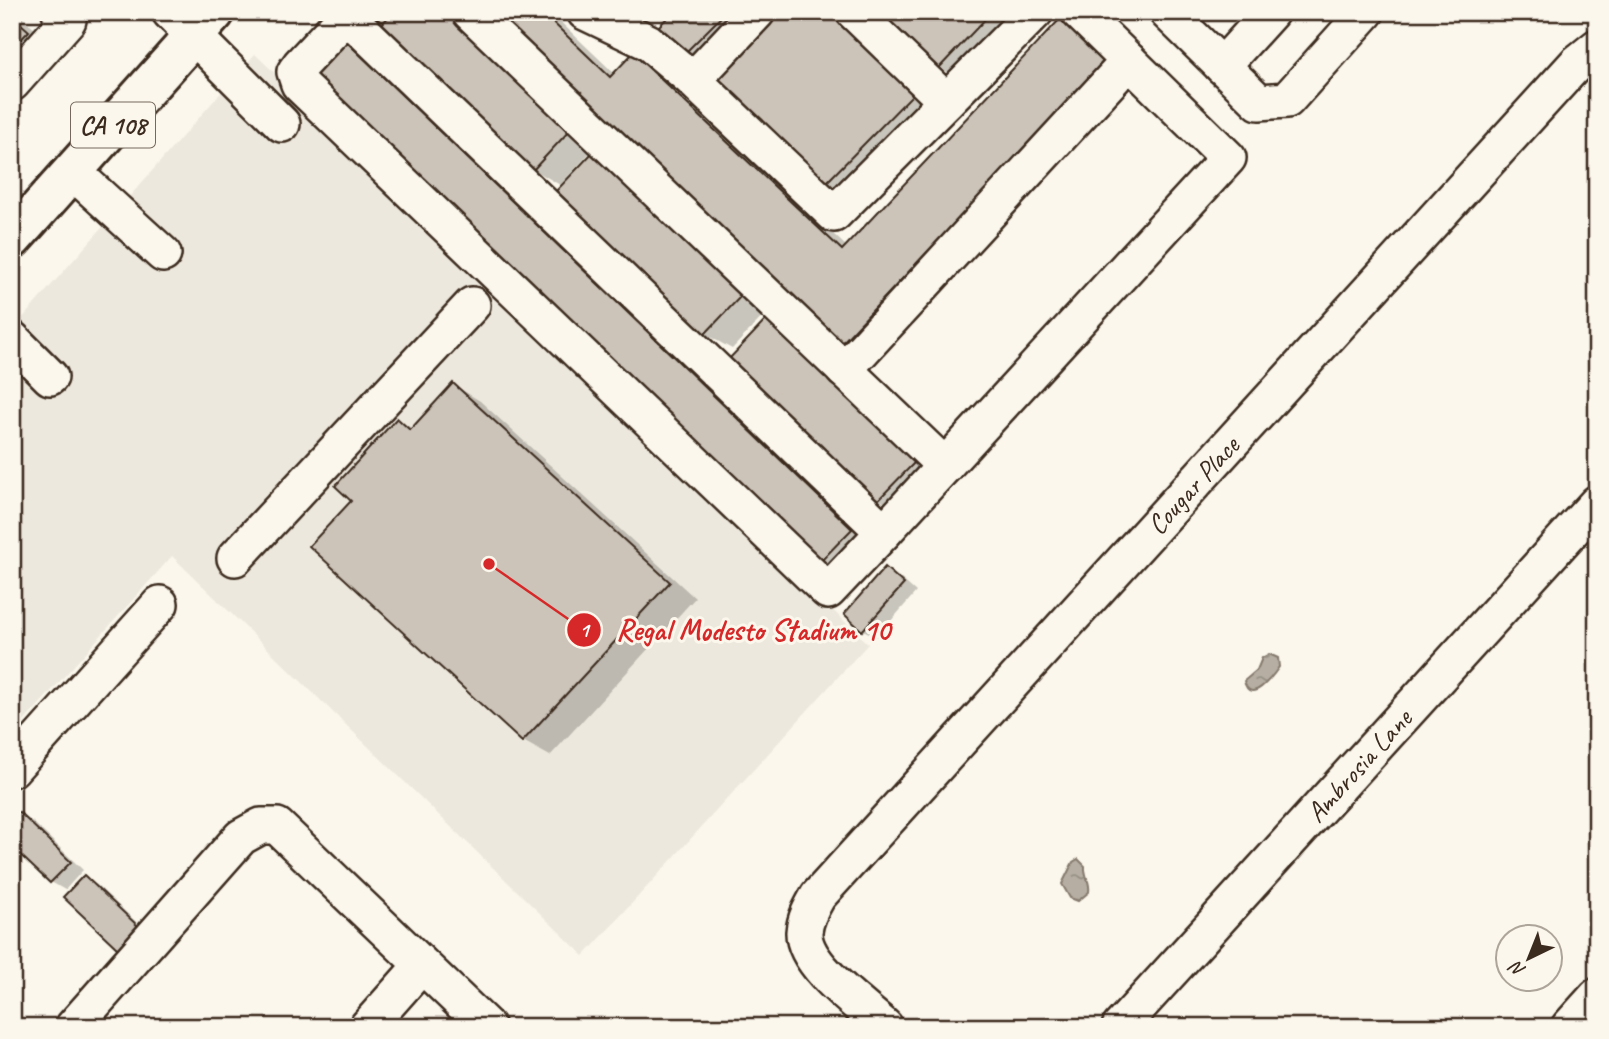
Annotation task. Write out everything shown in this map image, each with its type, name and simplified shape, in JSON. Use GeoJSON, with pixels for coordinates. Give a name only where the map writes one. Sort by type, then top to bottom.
{"type":"FeatureCollection","features":[{"type":"Feature","properties":{"kind":"main road","name":"CA 108"},"geometry":{"type":"LineString","coordinates":[[12,239],[72,171],[193,20]]}},
{"type":"Feature","properties":{"kind":"street"},"geometry":{"type":"LineString","coordinates":[[12,83],[68,20],[60,12]]}},
{"type":"Feature","properties":{"kind":"street"},"geometry":{"type":"LineString","coordinates":[[470,12],[944,466]]}},
{"type":"Feature","properties":{"kind":"street"},"geometry":{"type":"LineString","coordinates":[[585,12],[648,42],[693,80],[834,214],[1035,12]]}},
{"type":"Feature","properties":{"kind":"street"},"geometry":{"type":"LineString","coordinates":[[693,80],[757,12]]}},
{"type":"Feature","properties":{"kind":"street"},"geometry":{"type":"LineString","coordinates":[[854,12],[946,101]]}},
{"type":"Feature","properties":{"kind":"street"},"geometry":{"type":"LineString","coordinates":[[884,532],[344,14],[295,72],[299,85],[828,591],[884,532],[1228,158],[1079,12]]}},
{"type":"Feature","properties":{"kind":"street"},"geometry":{"type":"LineString","coordinates":[[1167,12],[1259,102],[1287,100],[1366,12]]}},
{"type":"Feature","properties":{"kind":"street"},"geometry":{"type":"LineString","coordinates":[[1222,66],[1271,12]]}},
{"type":"Feature","properties":{"kind":"street"},"geometry":{"type":"LineString","coordinates":[[193,20],[282,124]]}},
{"type":"Feature","properties":{"kind":"street","name":"Cougar Place"},"geometry":{"type":"LineString","coordinates":[[885,1027],[817,965],[808,952],[804,934],[807,915],[817,896],[1577,63],[1597,47]]}},
{"type":"Feature","properties":{"kind":"street"},"geometry":{"type":"LineString","coordinates":[[844,370],[1129,61]]}},
{"type":"Feature","properties":{"kind":"street"},"geometry":{"type":"LineString","coordinates":[[72,171],[163,254]]}},
{"type":"Feature","properties":{"kind":"street"},"geometry":{"type":"LineString","coordinates":[[235,558],[472,305]]}},
{"type":"Feature","properties":{"kind":"street"},"geometry":{"type":"LineString","coordinates":[[12,339],[50,377]]}},
{"type":"Feature","properties":{"kind":"street","name":"Ambrosia Lane"},"geometry":{"type":"LineString","coordinates":[[1119,1027],[1597,503]]}},
{"type":"Feature","properties":{"kind":"street"},"geometry":{"type":"LineString","coordinates":[[12,769],[160,604]]}},
{"type":"Feature","properties":{"kind":"street"},"geometry":{"type":"LineString","coordinates":[[73,1027],[241,837],[261,826],[277,826],[486,1027]]}},
{"type":"Feature","properties":{"kind":"street"},"geometry":{"type":"LineString","coordinates":[[367,1027],[422,965]]}},
{"type":"Feature","properties":{"kind":"street"},"geometry":{"type":"LineString","coordinates":[[1569,1027],[1597,996]]}},
{"type":"Feature","properties":{"kind":"shaded area"},"geometry":{"type":"Polygon","coordinates":[[[255,54],[868,644],[584,956],[172,556],[12,735],[12,330],[255,54]]]}},
{"type":"Feature","properties":{"kind":"water"},"geometry":{"type":"Polygon","coordinates":[[[1269,654],[1278,658],[1279,667],[1261,687],[1251,691],[1244,681],[1257,670],[1262,658],[1269,654]]]}},
{"type":"Feature","properties":{"kind":"water"},"geometry":{"type":"Polygon","coordinates":[[[1078,859],[1085,866],[1089,892],[1078,901],[1070,898],[1062,884],[1073,862],[1078,859]]]}},
{"type":"Feature","properties":{"kind":"building"},"geometry":{"type":"Polygon","coordinates":[[[393,12],[447,12],[571,129],[532,171],[379,27],[393,12]]]}},
{"type":"Feature","properties":{"kind":"building"},"geometry":{"type":"Polygon","coordinates":[[[489,12],[542,12],[610,77],[633,53],[842,250],[1060,19],[1106,62],[841,344],[489,12]]]}},
{"type":"Feature","properties":{"kind":"building"},"geometry":{"type":"Polygon","coordinates":[[[673,12],[726,12],[681,57],[654,31],[673,12]]]}},
{"type":"Feature","properties":{"kind":"building"},"geometry":{"type":"Polygon","coordinates":[[[772,12],[834,12],[915,92],[824,185],[712,74],[772,12]]]}},
{"type":"Feature","properties":{"kind":"building"},"geometry":{"type":"Polygon","coordinates":[[[878,12],[992,12],[938,69],[878,12]]]}},
{"type":"Feature","properties":{"kind":"building"},"geometry":{"type":"Polygon","coordinates":[[[12,16],[29,31],[12,49],[12,16]]]}},
{"type":"Feature","properties":{"kind":"building"},"geometry":{"type":"Polygon","coordinates":[[[343,38],[852,529],[816,566],[307,76],[343,38]]]}},
{"type":"Feature","properties":{"kind":"building"},"geometry":{"type":"Polygon","coordinates":[[[593,152],[741,296],[704,335],[556,191],[593,152]]]}},
{"type":"Feature","properties":{"kind":"building"},"geometry":{"type":"Polygon","coordinates":[[[766,320],[915,462],[877,501],[729,359],[766,320]]]}},
{"type":"Feature","properties":{"kind":"building"},"geometry":{"type":"Polygon","coordinates":[[[453,383],[670,582],[522,742],[309,546],[351,501],[335,486],[397,418],[410,430],[453,383]]]}},
{"type":"Feature","properties":{"kind":"building"},"geometry":{"type":"Polygon","coordinates":[[[885,567],[904,584],[862,631],[844,614],[885,567]]]}},
{"type":"Feature","properties":{"kind":"building"},"geometry":{"type":"Polygon","coordinates":[[[19,812],[71,862],[50,883],[12,847],[12,819],[19,812]]]}},
{"type":"Feature","properties":{"kind":"building"},"geometry":{"type":"Polygon","coordinates":[[[84,875],[139,927],[118,949],[63,897],[84,875]]]}},
{"type":"Feature","properties":{"kind":"place","name":"Regal Modesto Stadium 10"},"geometry":{"type":"Point","coordinates":[489,564]}}]}
